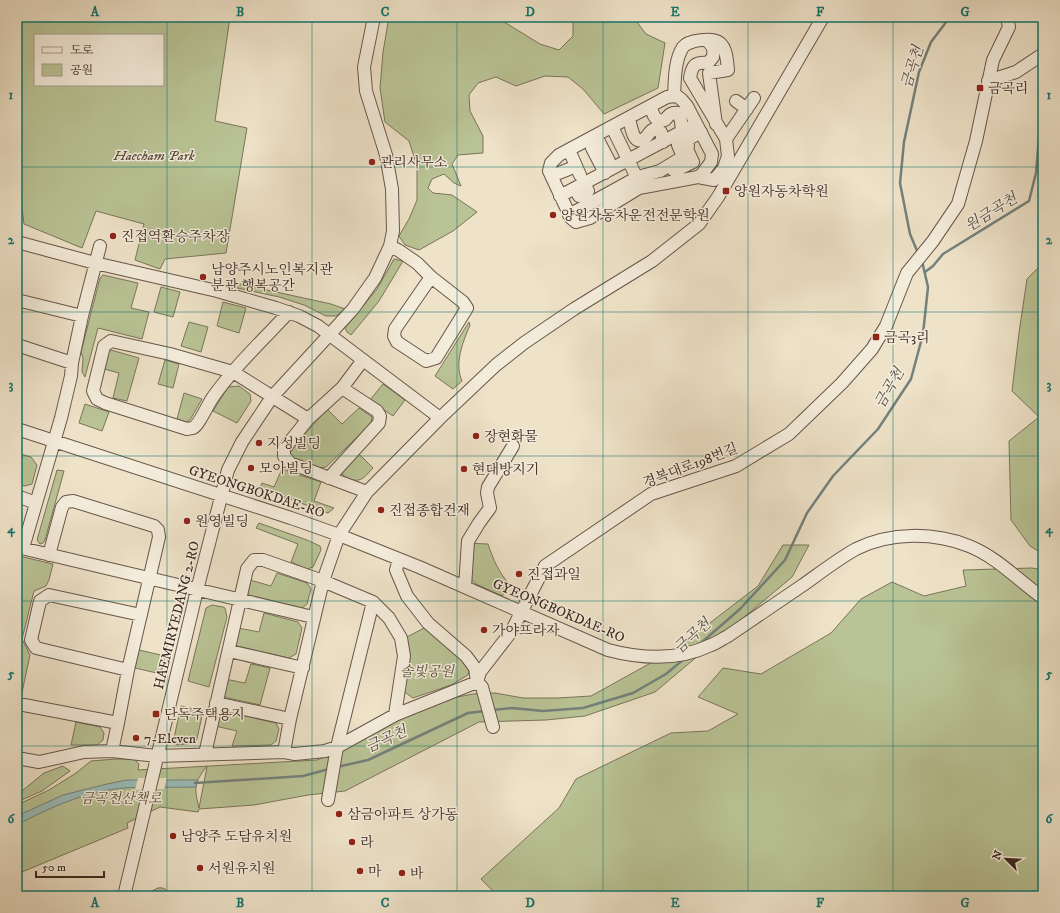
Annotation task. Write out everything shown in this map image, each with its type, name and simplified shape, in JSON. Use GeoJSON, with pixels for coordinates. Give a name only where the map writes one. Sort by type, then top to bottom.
{"type":"FeatureCollection","features":[{"type":"Feature","properties":{"kind":"street","name":"HAEMIRYEDANG 2-RO"},"geometry":{"type":"LineString","coordinates":[[124,896],[197,590],[228,470],[242,442],[272,397],[353,309],[375,278],[390,246],[393,231],[392,189],[386,155],[366,91],[364,67],[374,17]]}},
{"type":"Feature","properties":{"kind":"street"},"geometry":{"type":"LineString","coordinates":[[721,180],[823,17]]}},
{"type":"Feature","properties":{"kind":"street","name":"경복대로198번길"},"geometry":{"type":"LineString","coordinates":[[480,684],[480,672],[512,632],[546,566],[651,494],[736,466],[789,434],[842,383],[872,349],[886,326],[907,273],[925,251],[958,204],[976,141],[993,60],[1009,27],[1007,17]]}},
{"type":"Feature","properties":{"kind":"street"},"geometry":{"type":"LineString","coordinates":[[674,96],[676,70],[680,52],[684,46],[692,42],[709,39],[720,43],[725,51],[728,70],[709,73],[716,119]]}},
{"type":"Feature","properties":{"kind":"street"},"geometry":{"type":"LineString","coordinates":[[284,752],[290,719],[323,581],[339,535],[367,492],[440,418],[496,365],[524,343],[574,309],[652,261],[699,224],[712,206],[728,156],[726,139],[716,119],[690,78],[694,65],[700,62],[708,63],[713,58],[714,49],[712,44],[706,40]]}},
{"type":"Feature","properties":{"kind":"street"},"geometry":{"type":"LineString","coordinates":[[988,82],[1016,72],[1043,54]]}},
{"type":"Feature","properties":{"kind":"street"},"geometry":{"type":"LineString","coordinates":[[698,177],[711,162],[712,154],[687,106],[677,96],[668,97],[568,150],[551,163],[549,171],[569,215],[576,222],[590,218],[639,188],[698,177],[721,180]]}},
{"type":"Feature","properties":{"kind":"street"},"geometry":{"type":"LineString","coordinates":[[726,139],[754,98]]}},
{"type":"Feature","properties":{"kind":"street"},"geometry":{"type":"LineString","coordinates":[[736,101],[747,108]]}},
{"type":"Feature","properties":{"kind":"street"},"geometry":{"type":"LineString","coordinates":[[650,106],[658,121],[665,120],[673,112],[678,113],[682,121],[682,132]]}},
{"type":"Feature","properties":{"kind":"street"},"geometry":{"type":"LineString","coordinates":[[629,118],[635,138],[640,140],[643,139],[651,130],[654,129],[661,132],[663,142]]}},
{"type":"Feature","properties":{"kind":"street"},"geometry":{"type":"LineString","coordinates":[[612,127],[637,178]]}},
{"type":"Feature","properties":{"kind":"street"},"geometry":{"type":"LineString","coordinates":[[588,168],[629,160],[682,132],[701,131]]}},
{"type":"Feature","properties":{"kind":"street"},"geometry":{"type":"LineString","coordinates":[[569,215],[645,174],[677,170],[693,162],[686,147],[701,131]]}},
{"type":"Feature","properties":{"kind":"street"},"geometry":{"type":"LineString","coordinates":[[560,196],[588,168],[596,136]]}},
{"type":"Feature","properties":{"kind":"street"},"geometry":{"type":"LineString","coordinates":[[568,150],[588,168]]}},
{"type":"Feature","properties":{"kind":"street"},"geometry":{"type":"LineString","coordinates":[[17,242],[95,263],[216,291],[289,312],[312,322],[440,418]]}},
{"type":"Feature","properties":{"kind":"street"},"geometry":{"type":"LineString","coordinates":[[100,246],[82,316],[72,363],[71,376],[55,441],[20,547],[314,617]]}},
{"type":"Feature","properties":{"kind":"street"},"geometry":{"type":"LineString","coordinates":[[390,246],[417,263],[431,277],[463,302],[467,308],[436,358],[426,361],[397,342],[394,336],[395,329],[431,277]]}},
{"type":"Feature","properties":{"kind":"street"},"geometry":{"type":"LineString","coordinates":[[17,300],[82,316]]}},
{"type":"Feature","properties":{"kind":"street"},"geometry":{"type":"LineString","coordinates":[[289,312],[233,372],[209,403],[193,428],[187,429],[105,403],[97,399],[93,391],[104,346],[111,341],[170,354],[233,372],[308,419]]}},
{"type":"Feature","properties":{"kind":"street"},"geometry":{"type":"LineString","coordinates":[[17,345],[72,363]]}},
{"type":"Feature","properties":{"kind":"street"},"geometry":{"type":"LineString","coordinates":[[363,360],[342,388],[308,419],[284,449],[284,456],[290,463],[367,492]]}},
{"type":"Feature","properties":{"kind":"street"},"geometry":{"type":"LineString","coordinates":[[329,478],[379,423],[380,416],[377,411],[342,388]]}},
{"type":"Feature","properties":{"kind":"street","name":"GYEONGBOKDAE-RO"},"geometry":{"type":"LineString","coordinates":[[17,429],[222,495],[339,535],[465,587],[608,650],[646,658],[676,656],[710,646],[728,636],[857,549],[879,540],[904,536],[922,535],[954,541],[969,546],[985,554],[1043,598]]}},
{"type":"Feature","properties":{"kind":"street"},"geometry":{"type":"LineString","coordinates":[[465,587],[468,541],[478,523],[490,508],[488,487],[513,446]]}},
{"type":"Feature","properties":{"kind":"street"},"geometry":{"type":"LineString","coordinates":[[17,496],[36,502]]}},
{"type":"Feature","properties":{"kind":"street"},"geometry":{"type":"LineString","coordinates":[[49,554],[62,507],[66,502],[73,501],[154,526],[158,530],[159,537],[128,670],[112,751]]}},
{"type":"Feature","properties":{"kind":"street"},"geometry":{"type":"LineString","coordinates":[[399,559],[396,570],[407,596],[428,624],[466,656],[475,668],[493,727]]}},
{"type":"Feature","properties":{"kind":"street"},"geometry":{"type":"LineString","coordinates":[[205,754],[247,569],[254,560],[263,560],[323,581],[373,602],[389,618],[401,638],[404,656],[395,715]]}},
{"type":"Feature","properties":{"kind":"street"},"geometry":{"type":"LineString","coordinates":[[128,670],[36,648],[31,640],[40,601],[49,595],[141,615]]}},
{"type":"Feature","properties":{"kind":"street"},"geometry":{"type":"LineString","coordinates":[[328,800],[337,747],[373,602]]}},
{"type":"Feature","properties":{"kind":"street"},"geometry":{"type":"LineString","coordinates":[[229,651],[303,668]]}},
{"type":"Feature","properties":{"kind":"street"},"geometry":{"type":"LineString","coordinates":[[17,758],[40,762],[84,752],[112,751],[157,756],[284,752],[295,754],[324,751],[337,747],[395,715],[480,684]]}},
{"type":"Feature","properties":{"kind":"street"},"geometry":{"type":"LineString","coordinates":[[216,703],[290,719]]}},
{"type":"Feature","properties":{"kind":"street"},"geometry":{"type":"LineString","coordinates":[[17,707],[24,704],[118,723]]}},
{"type":"Feature","properties":{"kind":"green space","name":"Haecham Park"},"geometry":{"type":"Polygon","coordinates":[[[17,17],[230,17],[215,121],[247,128],[226,253],[165,259],[160,269],[135,260],[144,224],[96,211],[82,248],[24,224],[17,167],[17,17]]]}},
{"type":"Feature","properties":{"kind":"green space"},"geometry":{"type":"Polygon","coordinates":[[[389,17],[496,17],[540,44],[559,50],[573,36],[573,17],[633,17],[646,34],[665,43],[658,88],[604,114],[583,89],[568,77],[545,76],[516,86],[496,77],[478,83],[469,95],[470,111],[483,136],[483,153],[458,155],[452,164],[461,186],[454,183],[444,174],[432,179],[428,188],[433,193],[452,195],[477,212],[453,231],[419,250],[405,245],[399,236],[409,219],[417,200],[417,166],[409,141],[385,122],[380,88],[383,52],[389,17]]]}},
{"type":"Feature","properties":{"kind":"green space"},"geometry":{"type":"Polygon","coordinates":[[[394,259],[403,261],[379,301],[351,335],[345,328],[377,289],[394,259]]]}},
{"type":"Feature","properties":{"kind":"green space"},"geometry":{"type":"Polygon","coordinates":[[[1043,263],[1043,554],[1030,546],[1011,520],[1009,441],[1039,417],[1012,391],[1027,279],[1043,263]]]}},
{"type":"Feature","properties":{"kind":"green space"},"geometry":{"type":"Polygon","coordinates":[[[103,275],[138,283],[131,308],[149,312],[142,339],[98,328],[85,377],[82,372],[83,358],[81,352],[100,278],[103,275]]]}},
{"type":"Feature","properties":{"kind":"green space"},"geometry":{"type":"Polygon","coordinates":[[[226,281],[331,304],[345,309],[336,316],[326,316],[304,305],[279,297],[233,287],[228,285],[226,281]]]}},
{"type":"Feature","properties":{"kind":"green space"},"geometry":{"type":"Polygon","coordinates":[[[161,287],[180,292],[173,317],[154,312],[161,287]]]}},
{"type":"Feature","properties":{"kind":"green space"},"geometry":{"type":"Polygon","coordinates":[[[223,302],[246,308],[239,333],[217,326],[223,302]]]}},
{"type":"Feature","properties":{"kind":"green space"},"geometry":{"type":"Polygon","coordinates":[[[189,322],[208,327],[201,352],[181,346],[189,322]]]}},
{"type":"Feature","properties":{"kind":"green space"},"geometry":{"type":"Polygon","coordinates":[[[469,322],[470,325],[462,345],[459,360],[462,381],[453,389],[435,376],[469,322]]]}},
{"type":"Feature","properties":{"kind":"green space"},"geometry":{"type":"Polygon","coordinates":[[[111,350],[139,358],[127,401],[113,398],[119,373],[104,369],[108,353],[111,350]]]}},
{"type":"Feature","properties":{"kind":"green space"},"geometry":{"type":"Polygon","coordinates":[[[165,360],[179,364],[173,388],[158,384],[165,360]]]}},
{"type":"Feature","properties":{"kind":"green space"},"geometry":{"type":"Polygon","coordinates":[[[383,384],[405,400],[393,416],[370,400],[383,384]]]}},
{"type":"Feature","properties":{"kind":"green space"},"geometry":{"type":"Polygon","coordinates":[[[239,386],[250,394],[251,401],[237,423],[213,411],[228,387],[239,386]]]}},
{"type":"Feature","properties":{"kind":"green space"},"geometry":{"type":"Polygon","coordinates":[[[184,393],[202,399],[190,420],[186,422],[177,419],[184,393]]]}},
{"type":"Feature","properties":{"kind":"green space"},"geometry":{"type":"Polygon","coordinates":[[[85,404],[109,412],[102,431],[79,423],[85,404]]]}},
{"type":"Feature","properties":{"kind":"green space"},"geometry":{"type":"Polygon","coordinates":[[[359,408],[372,417],[371,424],[326,467],[318,468],[290,458],[290,453],[297,443],[327,409],[342,424],[359,408]]]}},
{"type":"Feature","properties":{"kind":"green space"},"geometry":{"type":"Polygon","coordinates":[[[17,453],[31,457],[37,465],[32,484],[25,486],[17,484],[17,453]]]}},
{"type":"Feature","properties":{"kind":"green space"},"geometry":{"type":"Polygon","coordinates":[[[358,453],[373,468],[361,479],[349,479],[341,473],[358,453]]]}},
{"type":"Feature","properties":{"kind":"green space"},"geometry":{"type":"Polygon","coordinates":[[[282,469],[321,482],[314,501],[334,508],[328,513],[260,488],[262,483],[274,487],[282,469]]]}},
{"type":"Feature","properties":{"kind":"green space"},"geometry":{"type":"Polygon","coordinates":[[[57,470],[64,471],[45,540],[40,544],[37,540],[57,470]]]}},
{"type":"Feature","properties":{"kind":"green space"},"geometry":{"type":"Polygon","coordinates":[[[259,523],[320,546],[321,550],[313,567],[307,569],[291,562],[298,544],[256,528],[259,523]]]}},
{"type":"Feature","properties":{"kind":"green space"},"geometry":{"type":"Polygon","coordinates":[[[464,543],[488,544],[497,566],[510,585],[502,596],[476,584],[470,578],[464,543]]]}},
{"type":"Feature","properties":{"kind":"green space","name":"금곡천산책로"},"geometry":{"type":"Polygon","coordinates":[[[783,545],[809,545],[792,577],[655,692],[585,716],[546,720],[479,722],[345,791],[308,795],[254,805],[199,809],[198,812],[160,807],[127,823],[128,828],[17,874],[17,805],[49,790],[76,773],[91,761],[134,759],[139,764],[138,770],[317,760],[348,748],[395,718],[442,700],[473,694],[495,693],[523,698],[591,696],[676,649],[758,586],[783,545]],[[207,767],[199,778],[196,786],[196,795],[199,808],[207,767]]]}},
{"type":"Feature","properties":{"kind":"green space"},"geometry":{"type":"Polygon","coordinates":[[[19,556],[53,564],[46,586],[34,591],[22,639],[30,655],[20,702],[17,703],[17,612],[21,595],[17,577],[17,564],[19,556]]]}},
{"type":"Feature","properties":{"kind":"green space"},"geometry":{"type":"Polygon","coordinates":[[[1032,568],[1043,570],[1043,896],[498,896],[481,879],[559,808],[576,779],[671,733],[708,731],[738,714],[698,697],[723,668],[761,674],[831,633],[861,599],[892,582],[924,596],[966,586],[963,570],[1032,568]]]}},
{"type":"Feature","properties":{"kind":"green space"},"geometry":{"type":"Polygon","coordinates":[[[277,573],[307,583],[311,589],[307,604],[302,608],[251,597],[246,591],[250,580],[271,586],[277,573]]]}},
{"type":"Feature","properties":{"kind":"green space"},"geometry":{"type":"Polygon","coordinates":[[[212,605],[225,608],[227,617],[209,687],[188,681],[206,608],[212,605]]]}},
{"type":"Feature","properties":{"kind":"green space"},"geometry":{"type":"Polygon","coordinates":[[[264,613],[298,622],[302,628],[296,654],[289,658],[237,646],[235,640],[238,628],[259,632],[264,613]]]}},
{"type":"Feature","properties":{"kind":"green space","name":"솔빛공원"},"geometry":{"type":"Polygon","coordinates":[[[428,626],[470,668],[468,675],[451,685],[413,698],[402,690],[410,654],[405,638],[428,626]]]}},
{"type":"Feature","properties":{"kind":"green space"},"geometry":{"type":"Polygon","coordinates":[[[139,650],[165,656],[161,674],[135,668],[139,650]]]}},
{"type":"Feature","properties":{"kind":"green space"},"geometry":{"type":"Polygon","coordinates":[[[251,664],[270,668],[260,705],[224,696],[225,679],[245,683],[251,664]]]}},
{"type":"Feature","properties":{"kind":"green space"},"geometry":{"type":"Polygon","coordinates":[[[181,706],[203,711],[197,739],[194,743],[177,745],[174,743],[181,706]]]}},
{"type":"Feature","properties":{"kind":"green space"},"geometry":{"type":"Polygon","coordinates":[[[224,711],[276,723],[279,729],[276,741],[271,745],[232,746],[237,731],[215,726],[219,714],[224,711]]]}},
{"type":"Feature","properties":{"kind":"green space"},"geometry":{"type":"Polygon","coordinates":[[[76,722],[100,727],[104,733],[103,740],[97,745],[71,745],[76,722]]]}},
{"type":"Feature","properties":{"kind":"green space"},"geometry":{"type":"Polygon","coordinates":[[[63,766],[70,771],[42,791],[17,802],[17,795],[44,773],[63,766]]]}},
{"type":"Feature","properties":{"kind":"green space"},"geometry":{"type":"Polygon","coordinates":[[[158,888],[166,889],[170,896],[151,896],[152,891],[158,888]]]}},
{"type":"Feature","properties":{"kind":"water"},"geometry":{"type":"Polygon","coordinates":[[[127,780],[197,780],[196,787],[134,787],[83,796],[56,806],[17,825],[17,816],[63,795],[127,780]]]}},
{"type":"Feature","properties":{"kind":"pier"},"geometry":{"type":"Polygon","coordinates":[[[138,778],[167,778],[164,789],[135,790],[138,778]]]}},
{"type":"Feature","properties":{"kind":"waterway","name":"금곡천"},"geometry":{"type":"LineString","coordinates":[[918,253],[910,234],[900,183],[904,142],[919,72],[931,42],[950,17]]}},
{"type":"Feature","properties":{"kind":"waterway","name":"원금곡천"},"geometry":{"type":"LineString","coordinates":[[925,272],[933,266],[943,254],[1029,201],[1036,173],[1039,137],[1043,129]]}},
{"type":"Feature","properties":{"kind":"waterway","name":"금곡천"},"geometry":{"type":"LineString","coordinates":[[701,643],[740,609],[785,560],[807,513],[833,476],[878,429],[911,379],[923,334],[928,287],[922,261]]}},
{"type":"Feature","properties":{"kind":"waterway","name":"금곡천"},"geometry":{"type":"LineString","coordinates":[[492,710],[512,708],[543,711],[583,708],[633,693],[666,674],[684,659]]}},
{"type":"Feature","properties":{"kind":"waterway","name":"금곡천"},"geometry":{"type":"LineString","coordinates":[[337,767],[368,760],[468,713],[485,711]]}},
{"type":"Feature","properties":{"kind":"waterway","name":"금곡천"},"geometry":{"type":"LineString","coordinates":[[195,783],[303,776],[329,769]]}},
{"type":"Feature","properties":{"kind":"place","name":"금곡리"},"geometry":{"type":"Point","coordinates":[980,88]}},
{"type":"Feature","properties":{"kind":"place","name":"관리사무소"},"geometry":{"type":"Point","coordinates":[372,162]}},
{"type":"Feature","properties":{"kind":"place","name":"양원자동차학원"},"geometry":{"type":"Point","coordinates":[726,191]}},
{"type":"Feature","properties":{"kind":"place","name":"양원자동차운전전문학원"},"geometry":{"type":"Point","coordinates":[553,215]}},
{"type":"Feature","properties":{"kind":"place","name":"진접역환승주차장"},"geometry":{"type":"Point","coordinates":[113,236]}},
{"type":"Feature","properties":{"kind":"place","name":"남양주시노인복지관 분관 행복공간"},"geometry":{"type":"Point","coordinates":[203,277]}},
{"type":"Feature","properties":{"kind":"place","name":"금곡3리"},"geometry":{"type":"Point","coordinates":[876,337]}},
{"type":"Feature","properties":{"kind":"place","name":"장현화물"},"geometry":{"type":"Point","coordinates":[476,436]}},
{"type":"Feature","properties":{"kind":"place","name":"지성빌딩"},"geometry":{"type":"Point","coordinates":[259,443]}},
{"type":"Feature","properties":{"kind":"place","name":"모아빌딩"},"geometry":{"type":"Point","coordinates":[251,468]}},
{"type":"Feature","properties":{"kind":"place","name":"현대방지기"},"geometry":{"type":"Point","coordinates":[464,469]}},
{"type":"Feature","properties":{"kind":"place","name":"진접종합건재"},"geometry":{"type":"Point","coordinates":[381,510]}},
{"type":"Feature","properties":{"kind":"place","name":"원영빌딩"},"geometry":{"type":"Point","coordinates":[187,521]}},
{"type":"Feature","properties":{"kind":"place","name":"진접과일"},"geometry":{"type":"Point","coordinates":[519,574]}},
{"type":"Feature","properties":{"kind":"place","name":"가야프라자"},"geometry":{"type":"Point","coordinates":[484,630]}},
{"type":"Feature","properties":{"kind":"place","name":"단독주택용지"},"geometry":{"type":"Point","coordinates":[156,714]}},
{"type":"Feature","properties":{"kind":"place","name":"7-Eleven"},"geometry":{"type":"Point","coordinates":[136,738]}},
{"type":"Feature","properties":{"kind":"place","name":"삼금아파트 상가동"},"geometry":{"type":"Point","coordinates":[339,814]}},
{"type":"Feature","properties":{"kind":"place","name":"남양주 도담유치원"},"geometry":{"type":"Point","coordinates":[173,836]}},
{"type":"Feature","properties":{"kind":"place","name":"라"},"geometry":{"type":"Point","coordinates":[352,842]}},
{"type":"Feature","properties":{"kind":"place","name":"서원유치원"},"geometry":{"type":"Point","coordinates":[200,868]}},
{"type":"Feature","properties":{"kind":"place","name":"마"},"geometry":{"type":"Point","coordinates":[360,871]}},
{"type":"Feature","properties":{"kind":"place","name":"바"},"geometry":{"type":"Point","coordinates":[402,873]}}]}
